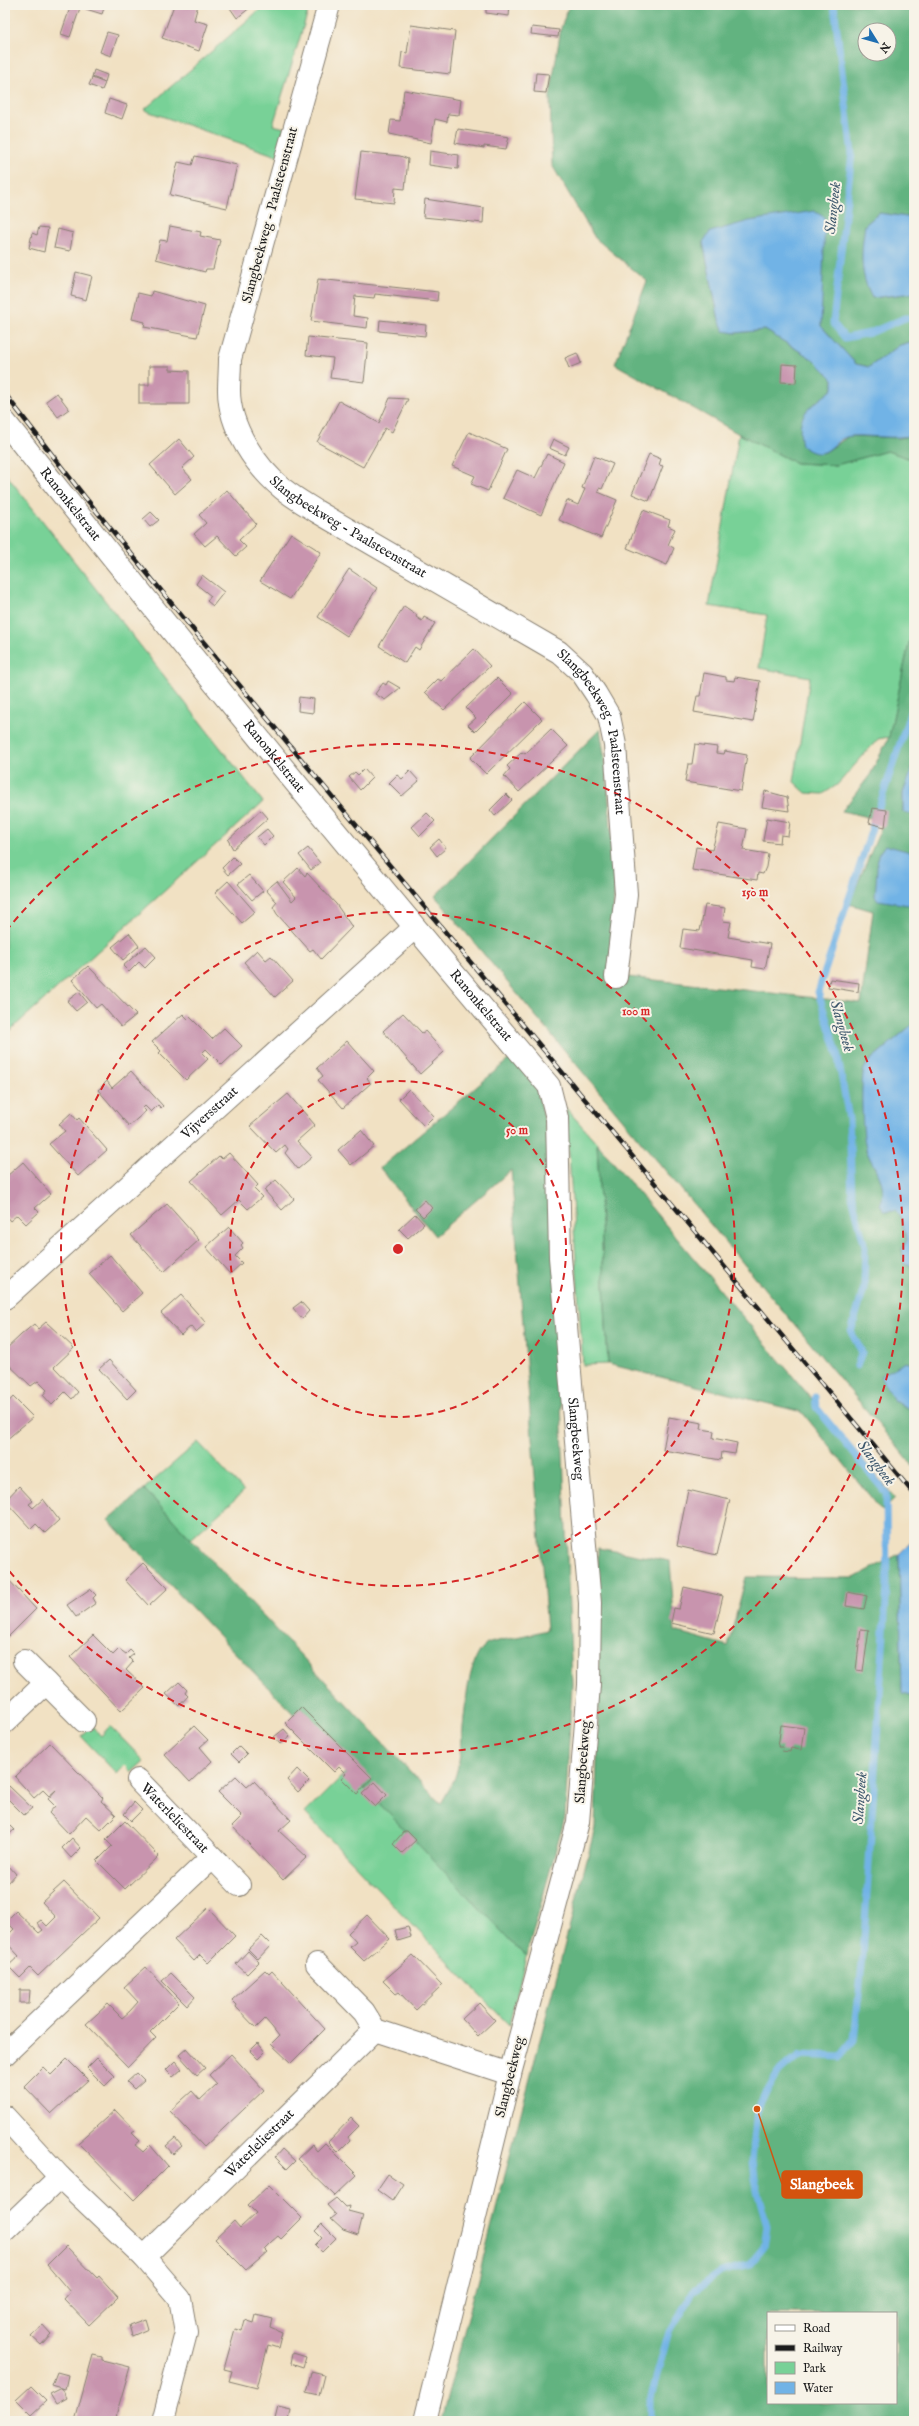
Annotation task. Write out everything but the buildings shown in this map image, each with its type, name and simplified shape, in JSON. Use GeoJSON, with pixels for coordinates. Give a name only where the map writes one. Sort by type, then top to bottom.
{"type":"FeatureCollection","features":[{"type":"Feature","properties":{"kind":"street","name":"Slangbeekweg - Paalsteenstraat"},"geometry":{"type":"LineString","coordinates":[[329,5],[230,359],[229,391],[235,421],[246,447],[267,474],[283,489],[316,511],[559,652],[582,673],[609,716],[615,745],[626,894],[616,977]]}},
{"type":"Feature","properties":{"kind":"street","name":"Ranonkelstraat"},"geometry":{"type":"LineString","coordinates":[[5,422],[157,615],[414,928],[549,1086]]}},
{"type":"Feature","properties":{"kind":"street","name":"Vijversstraat"},"geometry":{"type":"LineString","coordinates":[[5,1298],[414,928]]}},
{"type":"Feature","properties":{"kind":"street","name":"Slangbeekweg"},"geometry":{"type":"LineString","coordinates":[[425,2421],[510,2074],[578,1822],[589,1685],[590,1603],[560,1257],[557,1118],[549,1086]]}},
{"type":"Feature","properties":{"kind":"street"},"geometry":{"type":"LineString","coordinates":[[24,1661],[84,1721]]}},
{"type":"Feature","properties":{"kind":"street"},"geometry":{"type":"LineString","coordinates":[[5,1722],[46,1683]]}},
{"type":"Feature","properties":{"kind":"street","name":"Waterleliestraat"},"geometry":{"type":"LineString","coordinates":[[138,1780],[239,1885]]}},
{"type":"Feature","properties":{"kind":"street","name":"Waterleliestraat"},"geometry":{"type":"LineString","coordinates":[[5,2054],[212,1857]]}},
{"type":"Feature","properties":{"kind":"street"},"geometry":{"type":"LineString","coordinates":[[317,1964],[364,2012],[374,2030],[510,2074]]}},
{"type":"Feature","properties":{"kind":"street","name":"Waterleliestraat"},"geometry":{"type":"LineString","coordinates":[[144,2257],[374,2030]]}},
{"type":"Feature","properties":{"kind":"street"},"geometry":{"type":"LineString","coordinates":[[5,2117],[60,2177],[144,2257],[180,2299],[186,2333],[163,2421]]}},
{"type":"Feature","properties":{"kind":"street"},"geometry":{"type":"LineString","coordinates":[[5,2230],[60,2177]]}},
{"type":"Feature","properties":{"kind":"green space"},"geometry":{"type":"Polygon","coordinates":[[[265,5],[310,5],[273,125],[285,128],[277,156],[144,110],[265,5]]]}},
{"type":"Feature","properties":{"kind":"green space"},"geometry":{"type":"Polygon","coordinates":[[[569,5],[914,5],[914,218],[879,213],[865,225],[872,298],[914,293],[914,341],[900,345],[869,367],[856,364],[821,326],[821,294],[703,242],[719,320],[724,330],[735,333],[765,330],[814,360],[833,379],[833,389],[806,411],[824,453],[849,436],[900,438],[914,435],[914,460],[887,451],[836,465],[796,463],[739,434],[615,364],[647,281],[595,238],[552,165],[550,96],[561,28],[569,5]]]}},
{"type":"Feature","properties":{"kind":"green space"},"geometry":{"type":"Polygon","coordinates":[[[739,434],[796,463],[836,465],[887,451],[914,460],[914,620],[889,737],[878,739],[837,785],[823,794],[806,793],[794,782],[810,677],[759,668],[767,615],[709,606],[739,434]]]}},
{"type":"Feature","properties":{"kind":"green space"},"geometry":{"type":"Polygon","coordinates":[[[5,473],[263,802],[5,1035],[5,473]]]}},
{"type":"Feature","properties":{"kind":"green space"},"geometry":{"type":"Polygon","coordinates":[[[914,620],[914,764],[903,793],[903,812],[914,815],[914,1023],[868,1062],[866,1150],[884,1186],[884,1196],[900,1216],[907,1240],[902,1249],[904,1264],[914,1267],[914,1365],[906,1362],[894,1401],[914,1411],[914,1467],[435,896],[600,729],[606,766],[615,877],[610,975],[861,1003],[873,911],[849,904],[884,821],[842,811],[870,775],[889,737],[914,620]]]}},
{"type":"Feature","properties":{"kind":"green space"},"geometry":{"type":"Polygon","coordinates":[[[513,1056],[537,1090],[543,1113],[552,1171],[572,1684],[565,1817],[526,1957],[108,1520],[144,1489],[441,1804],[456,1774],[468,1685],[479,1653],[487,1644],[547,1630],[511,1170],[435,1236],[380,1168],[513,1056]]]}},
{"type":"Feature","properties":{"kind":"green space"},"geometry":{"type":"Polygon","coordinates":[[[566,1108],[597,1143],[608,1364],[583,1365],[566,1108]]]}},
{"type":"Feature","properties":{"kind":"green space"},"geometry":{"type":"Polygon","coordinates":[[[597,1143],[895,1498],[882,1511],[802,1412],[608,1364],[597,1143]]]}},
{"type":"Feature","properties":{"kind":"green space"},"geometry":{"type":"Polygon","coordinates":[[[198,1442],[244,1491],[191,1539],[144,1489],[198,1442]]]}},
{"type":"Feature","properties":{"kind":"green space"},"geometry":{"type":"Polygon","coordinates":[[[598,1548],[670,1561],[675,1631],[728,1646],[746,1577],[854,1578],[899,1554],[902,1692],[914,1696],[914,2421],[441,2421],[595,1828],[599,1693],[598,1548]]]}},
{"type":"Feature","properties":{"kind":"green space"},"geometry":{"type":"Polygon","coordinates":[[[91,1725],[101,1736],[110,1726],[144,1761],[132,1772],[125,1765],[117,1774],[81,1736],[91,1725]]]}},
{"type":"Feature","properties":{"kind":"green space"},"geometry":{"type":"Polygon","coordinates":[[[348,1770],[526,1957],[509,2025],[305,1813],[348,1770]]]}},
{"type":"Feature","properties":{"kind":"water"},"geometry":{"type":"Polygon","coordinates":[[[814,211],[824,217],[825,220],[821,326],[856,364],[869,367],[900,345],[914,341],[914,435],[891,437],[851,436],[844,438],[824,452],[818,453],[802,446],[800,434],[802,418],[811,407],[833,389],[833,379],[814,360],[765,330],[735,333],[724,331],[719,320],[703,242],[710,232],[749,221],[814,211]]]}},
{"type":"Feature","properties":{"kind":"water"},"geometry":{"type":"Polygon","coordinates":[[[879,213],[914,218],[914,293],[872,298],[868,289],[862,262],[865,225],[879,213]]]}},
{"type":"Feature","properties":{"kind":"water"},"geometry":{"type":"Polygon","coordinates":[[[914,764],[914,815],[903,812],[903,793],[914,764]]]}},
{"type":"Feature","properties":{"kind":"water"},"geometry":{"type":"Polygon","coordinates":[[[885,845],[914,853],[914,906],[878,900],[875,897],[878,855],[885,845]]]}},
{"type":"Feature","properties":{"kind":"water"},"geometry":{"type":"Polygon","coordinates":[[[914,1023],[914,1267],[904,1264],[902,1249],[907,1240],[900,1216],[895,1211],[884,1212],[880,1205],[883,1191],[882,1184],[865,1145],[862,1098],[864,1069],[868,1062],[914,1023]]]}},
{"type":"Feature","properties":{"kind":"water"},"geometry":{"type":"Polygon","coordinates":[[[906,1362],[914,1365],[914,1411],[894,1401],[880,1376],[906,1362]]]}},
{"type":"Feature","properties":{"kind":"water"},"geometry":{"type":"Polygon","coordinates":[[[914,1539],[914,1696],[902,1693],[899,1554],[914,1539]]]}},
{"type":"Feature","properties":{"kind":"waterway","name":"Slangbeek"},"geometry":{"type":"LineString","coordinates":[[834,5],[852,154],[833,323],[845,338],[870,333],[905,318],[914,318]]}},
{"type":"Feature","properties":{"kind":"waterway","name":"Slangbeek"},"geometry":{"type":"LineString","coordinates":[[857,1366],[862,1352],[851,1332],[864,1288],[865,1247],[852,1196],[849,1119],[837,1052],[818,992],[914,701]]}},
{"type":"Feature","properties":{"kind":"waterway","name":"Slangbeek"},"geometry":{"type":"LineString","coordinates":[[651,2421],[651,2396],[669,2332],[693,2292],[721,2272],[750,2264],[764,2247],[767,2226],[754,2180],[752,2161],[757,2109],[778,2073],[799,2055],[840,2057],[854,2040],[863,1955],[887,1586],[886,1493],[816,1407],[815,1397]]}},
{"type":"Feature","properties":{"kind":"railway"},"geometry":{"type":"LineString","coordinates":[[5,394],[84,496],[186,621],[914,1494]]}},
{"type":"Feature","properties":{"kind":"place","name":"Slangbeek"},"geometry":{"type":"Point","coordinates":[757,2109]}}]}
